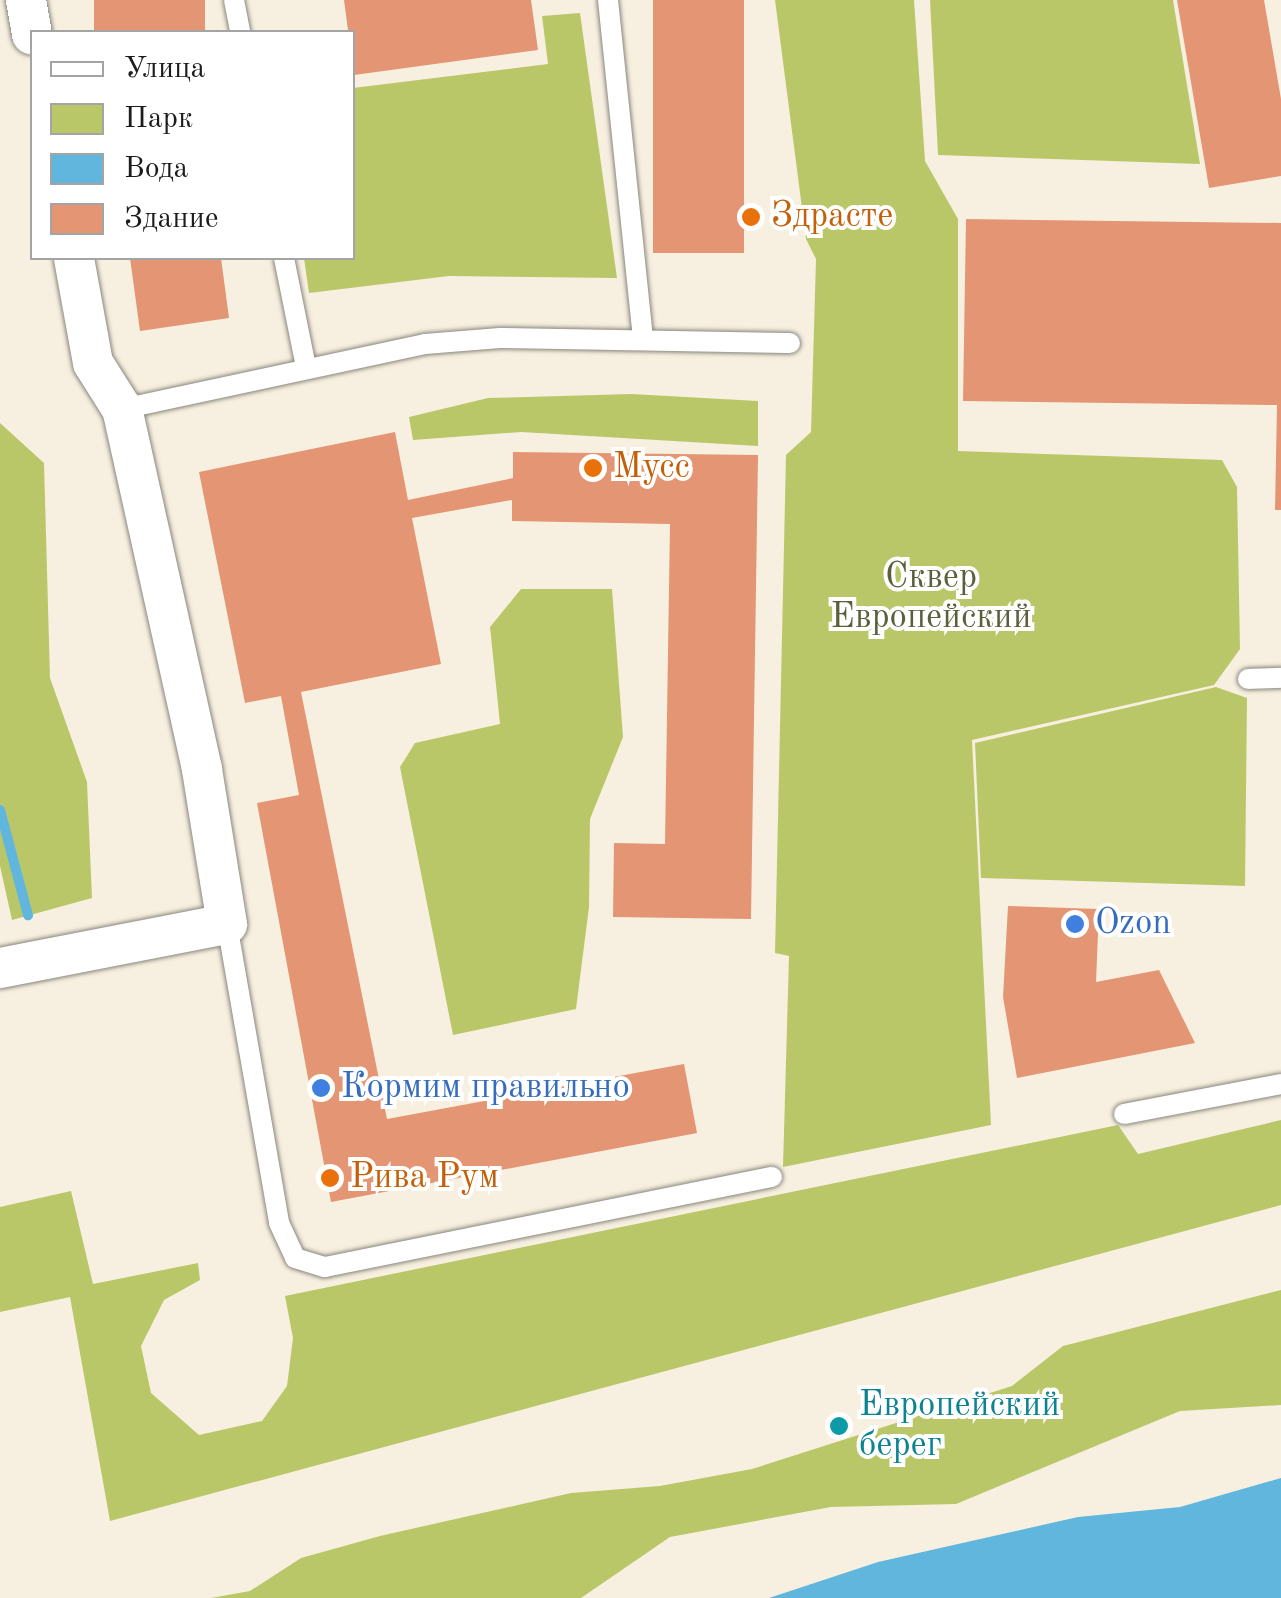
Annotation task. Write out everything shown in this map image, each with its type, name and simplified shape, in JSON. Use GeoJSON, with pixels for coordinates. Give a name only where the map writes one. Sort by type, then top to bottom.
{"type":"FeatureCollection","features":[{"type":"Feature","properties":{"kind":"street"},"geometry":{"type":"LineString","coordinates":[[26,0],[31,30]]}},
{"type":"Feature","properties":{"kind":"street"},"geometry":{"type":"LineString","coordinates":[[0,968],[227,924],[202,770],[122,409],[93,363],[74,260]]}},
{"type":"Feature","properties":{"kind":"lane"},"geometry":{"type":"LineString","coordinates":[[234,0],[240,30]]}},
{"type":"Feature","properties":{"kind":"lane"},"geometry":{"type":"LineString","coordinates":[[608,0],[643,339]]}},
{"type":"Feature","properties":{"kind":"lane"},"geometry":{"type":"LineString","coordinates":[[284,260],[306,367]]}},
{"type":"Feature","properties":{"kind":"lane"},"geometry":{"type":"LineString","coordinates":[[122,409],[425,344],[643,339],[790,343]]}},
{"type":"Feature","properties":{"kind":"lane"},"geometry":{"type":"LineString","coordinates":[[1248,679],[1281,678]]}},
{"type":"Feature","properties":{"kind":"lane"},"geometry":{"type":"LineString","coordinates":[[227,924],[279,1224],[295,1258],[325,1267],[772,1177]]}},
{"type":"Feature","properties":{"kind":"lane"},"geometry":{"type":"LineString","coordinates":[[1124,1114],[1281,1084]]}},
{"type":"Feature","properties":{"kind":"green space","name":"Сквер Европейский"},"geometry":{"type":"Polygon","coordinates":[[[775,0],[914,0],[925,161],[958,219],[958,451],[1222,460],[1237,487],[1240,649],[1214,685],[972,740],[991,1125],[783,1167],[789,956],[775,953],[786,455],[811,432],[816,259],[806,239],[775,0]]]}},
{"type":"Feature","properties":{"kind":"green space"},"geometry":{"type":"Polygon","coordinates":[[[930,0],[1173,0],[1200,164],[938,155],[930,0]]]}},
{"type":"Feature","properties":{"kind":"green space"},"geometry":{"type":"Polygon","coordinates":[[[580,13],[617,278],[449,276],[309,293],[304,260],[355,260],[355,88],[548,64],[542,16],[580,13]]]}},
{"type":"Feature","properties":{"kind":"green space"},"geometry":{"type":"Polygon","coordinates":[[[631,394],[758,401],[758,446],[521,432],[413,440],[409,417],[488,398],[631,394]]]}},
{"type":"Feature","properties":{"kind":"green space"},"geometry":{"type":"Polygon","coordinates":[[[0,423],[44,463],[50,678],[87,782],[92,898],[12,920],[0,866],[0,423]]]}},
{"type":"Feature","properties":{"kind":"green space"},"geometry":{"type":"Polygon","coordinates":[[[521,589],[612,589],[623,737],[590,819],[589,907],[576,1009],[453,1035],[400,767],[415,743],[500,724],[490,627],[521,589]]]}},
{"type":"Feature","properties":{"kind":"green space"},"geometry":{"type":"Polygon","coordinates":[[[1216,687],[1247,698],[1245,886],[981,878],[975,743],[1216,687]]]}},
{"type":"Feature","properties":{"kind":"green space"},"geometry":{"type":"Polygon","coordinates":[[[1281,1120],[1281,1205],[110,1521],[70,1297],[0,1312],[0,1207],[71,1191],[93,1284],[198,1263],[200,1280],[164,1300],[141,1346],[151,1393],[199,1435],[262,1421],[287,1386],[293,1338],[285,1296],[1118,1125],[1138,1154],[1281,1120]]]}},
{"type":"Feature","properties":{"kind":"green space"},"geometry":{"type":"Polygon","coordinates":[[[1281,1290],[1281,1405],[1180,1411],[956,1504],[831,1507],[670,1537],[581,1598],[211,1598],[250,1591],[301,1558],[380,1536],[571,1493],[660,1486],[752,1469],[1012,1386],[1063,1346],[1281,1290]]]}},
{"type":"Feature","properties":{"kind":"water"},"geometry":{"type":"Polygon","coordinates":[[[1281,1478],[1281,1598],[769,1598],[878,1562],[1078,1517],[1180,1507],[1281,1478]]]}},
{"type":"Feature","properties":{"kind":"building"},"geometry":{"type":"Polygon","coordinates":[[[94,0],[205,0],[205,30],[94,30],[94,0]]]}},
{"type":"Feature","properties":{"kind":"building"},"geometry":{"type":"Polygon","coordinates":[[[344,0],[531,0],[538,50],[355,75],[355,30],[348,30],[344,0]]]}},
{"type":"Feature","properties":{"kind":"building"},"geometry":{"type":"Polygon","coordinates":[[[653,0],[744,0],[744,253],[653,253],[653,0]]]}},
{"type":"Feature","properties":{"kind":"building"},"geometry":{"type":"Polygon","coordinates":[[[1177,0],[1264,0],[1281,99],[1281,176],[1209,188],[1177,0]]]}},
{"type":"Feature","properties":{"kind":"building"},"geometry":{"type":"Polygon","coordinates":[[[966,219],[1281,223],[1281,510],[1275,510],[1277,405],[963,401],[966,219]]]}},
{"type":"Feature","properties":{"kind":"building"},"geometry":{"type":"Polygon","coordinates":[[[130,260],[221,260],[229,318],[140,331],[130,260]]]}},
{"type":"Feature","properties":{"kind":"building"},"geometry":{"type":"Polygon","coordinates":[[[395,432],[408,500],[513,478],[513,452],[758,455],[751,919],[613,917],[614,843],[665,844],[670,524],[512,521],[512,500],[412,518],[441,664],[301,692],[387,1119],[684,1064],[697,1133],[331,1202],[257,803],[299,795],[281,696],[245,703],[199,472],[395,432]]]}},
{"type":"Feature","properties":{"kind":"building"},"geometry":{"type":"Polygon","coordinates":[[[1008,906],[1099,909],[1096,982],[1159,970],[1195,1043],[1017,1078],[1003,997],[1008,906]]]}},
{"type":"Feature","properties":{"kind":"waterway"},"geometry":{"type":"LineString","coordinates":[[0,810],[28,915]]}},
{"type":"Feature","properties":{"kind":"place","name":"Здрасте"},"geometry":{"type":"Point","coordinates":[751,217]}},
{"type":"Feature","properties":{"kind":"place","name":"Мусс"},"geometry":{"type":"Point","coordinates":[593,468]}},
{"type":"Feature","properties":{"kind":"place","name":"Ozon"},"geometry":{"type":"Point","coordinates":[1075,924]}},
{"type":"Feature","properties":{"kind":"place","name":"Кормим правильно"},"geometry":{"type":"Point","coordinates":[321,1088]}},
{"type":"Feature","properties":{"kind":"place","name":"Рива Рум"},"geometry":{"type":"Point","coordinates":[330,1178]}},
{"type":"Feature","properties":{"kind":"place","name":"Европейский берег"},"geometry":{"type":"Point","coordinates":[839,1426]}}]}
